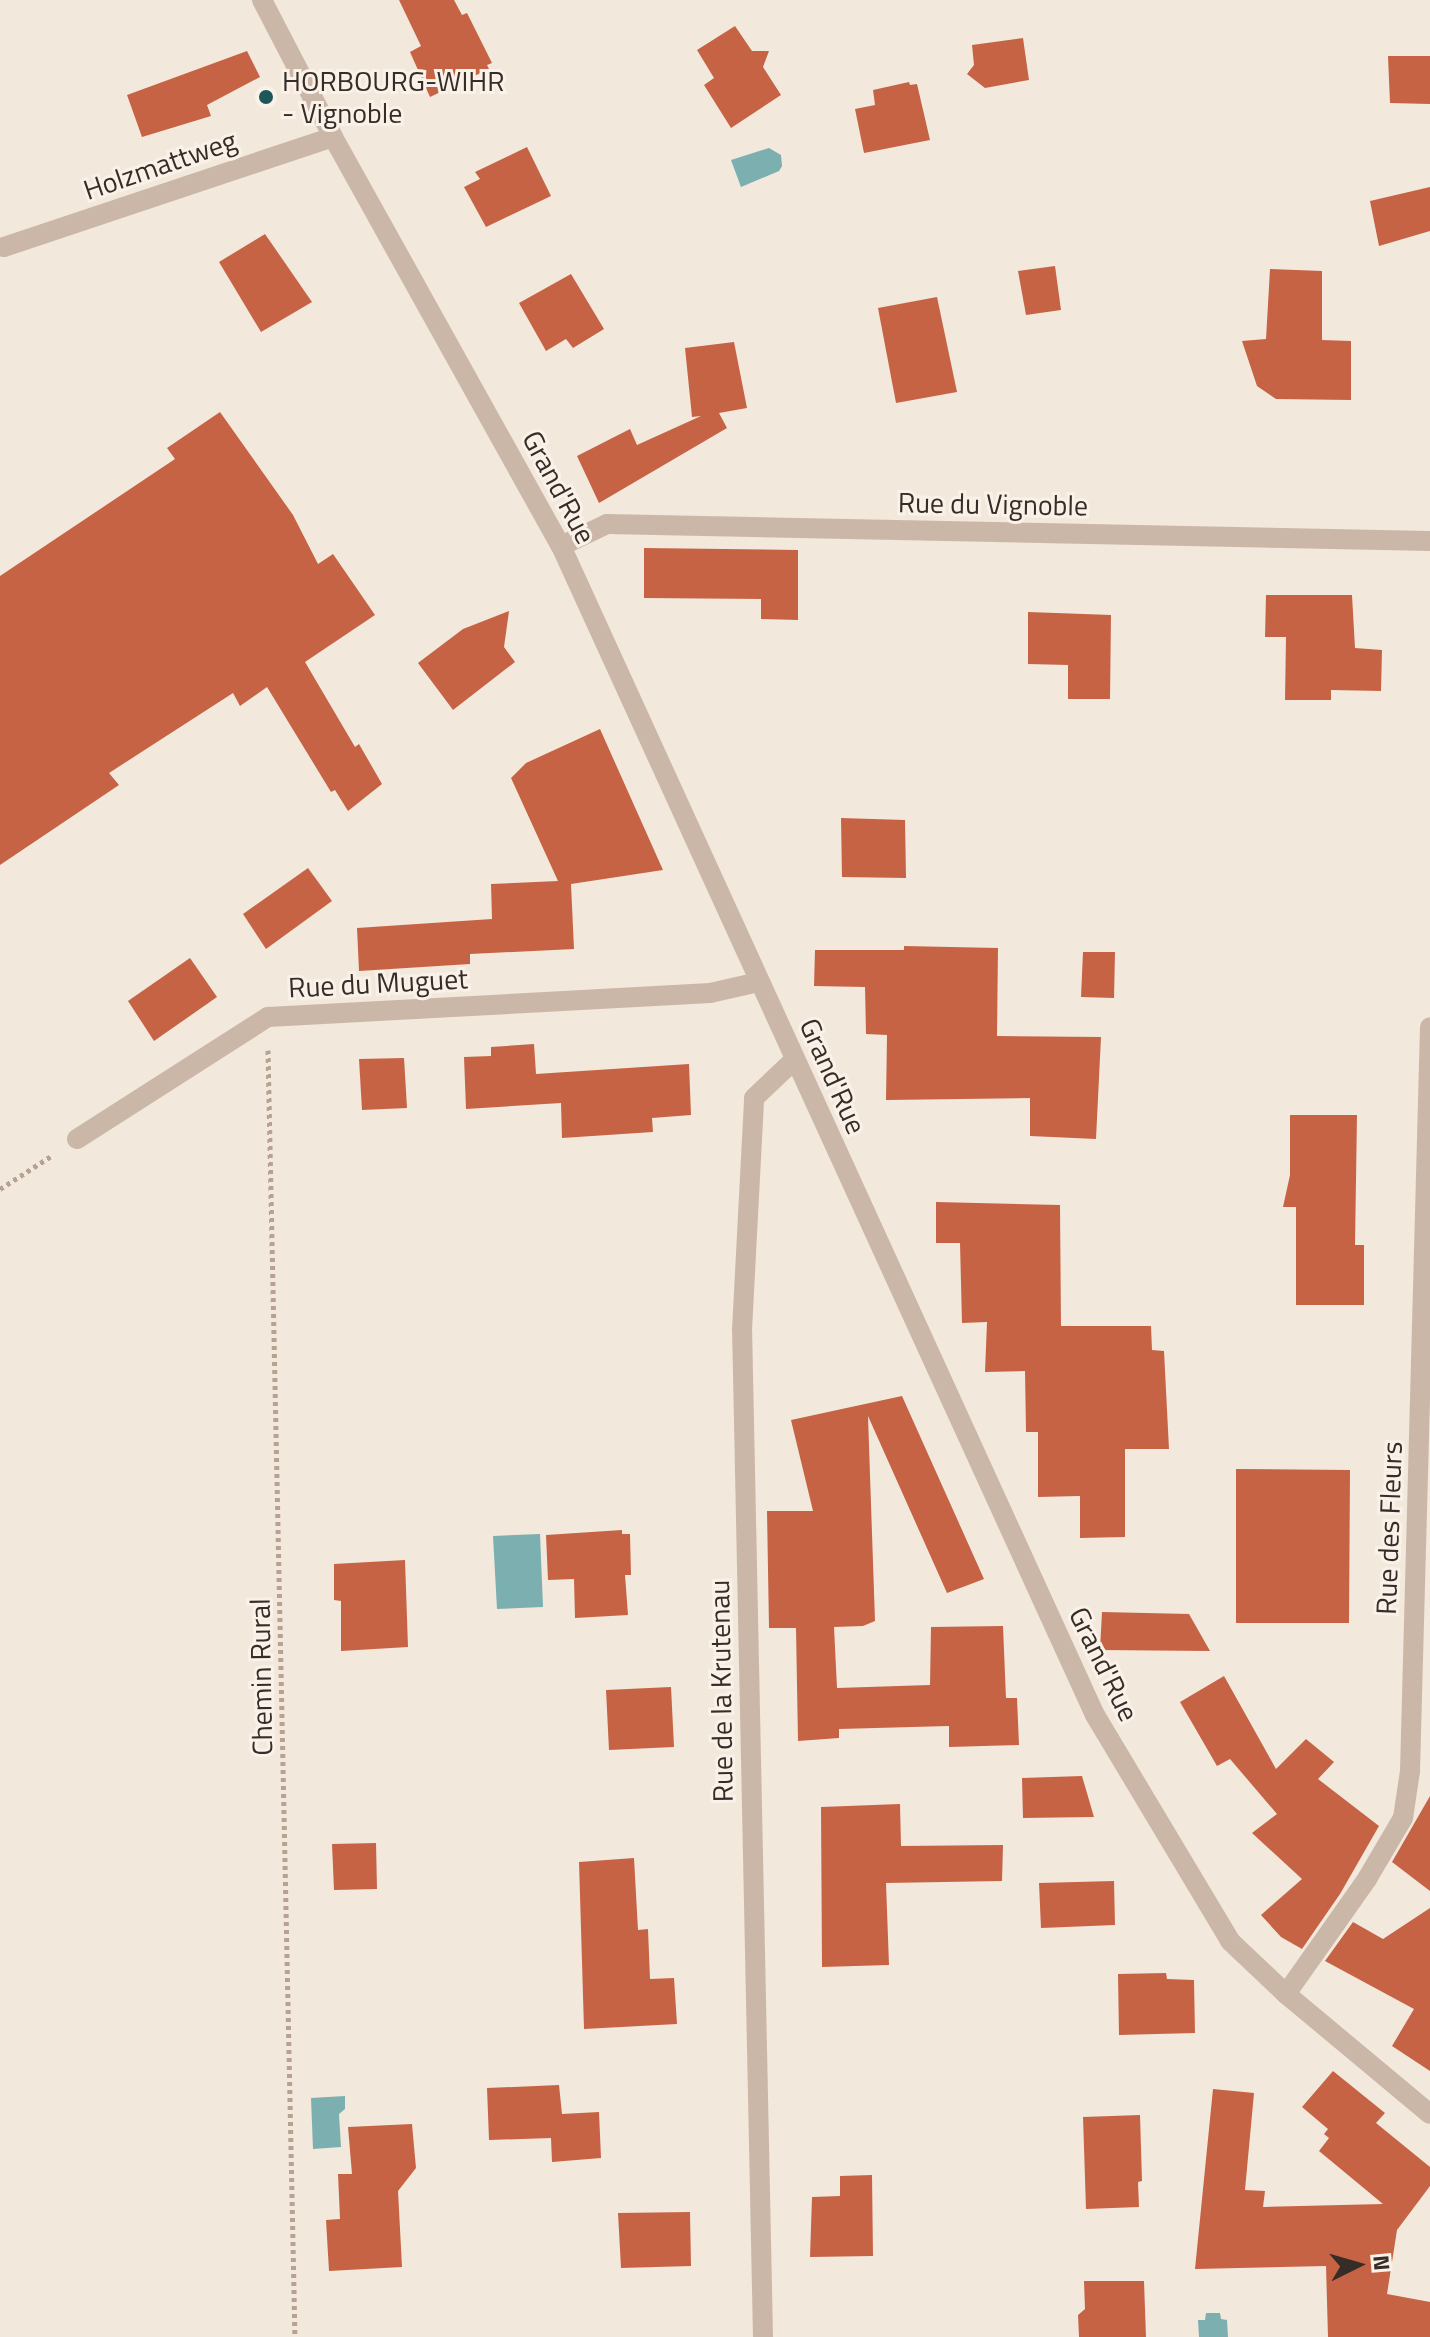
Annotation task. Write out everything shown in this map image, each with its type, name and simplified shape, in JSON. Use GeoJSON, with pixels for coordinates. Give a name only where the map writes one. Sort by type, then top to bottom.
{"type":"FeatureCollection","features":[{"type":"Feature","properties":{"kind":"street","name":"Grand'Rue"},"geometry":{"type":"LineString","coordinates":[[262,0],[333,137],[561,546],[1095,1715],[1230,1941],[1286,1994],[1430,2114]]}},
{"type":"Feature","properties":{"kind":"street","name":"Holzmattweg"},"geometry":{"type":"LineString","coordinates":[[4,247],[333,137]]}},
{"type":"Feature","properties":{"kind":"street","name":"Rue du Vignoble"},"geometry":{"type":"LineString","coordinates":[[561,546],[607,524],[1430,541]]}},
{"type":"Feature","properties":{"kind":"street","name":"Rue du Muguet"},"geometry":{"type":"LineString","coordinates":[[77,1139],[268,1017],[710,993],[759,982]]}},
{"type":"Feature","properties":{"kind":"street","name":"Rue des Fleurs"},"geometry":{"type":"LineString","coordinates":[[1286,1994],[1367,1879],[1403,1818],[1410,1771],[1430,1027]]}},
{"type":"Feature","properties":{"kind":"street","name":"Rue de la Krutenau"},"geometry":{"type":"LineString","coordinates":[[763,2337],[742,1330],[754,1098],[794,1060]]}},
{"type":"Feature","properties":{"kind":"path","name":"Chemin Rural"},"geometry":{"type":"LineString","coordinates":[[268,1017],[295,2337]]}},
{"type":"Feature","properties":{"kind":"path"},"geometry":{"type":"LineString","coordinates":[[0,1189],[77,1139]]}},
{"type":"Feature","properties":{"kind":"water"},"geometry":{"type":"Polygon","coordinates":[[[769,148],[781,155],[779,171],[741,187],[731,160],[769,148]]]}},
{"type":"Feature","properties":{"kind":"water"},"geometry":{"type":"Polygon","coordinates":[[[540,1534],[543,1607],[497,1609],[493,1536],[540,1534]]]}},
{"type":"Feature","properties":{"kind":"water"},"geometry":{"type":"Polygon","coordinates":[[[345,2096],[345,2109],[339,2114],[341,2147],[313,2149],[311,2098],[345,2096]]]}},
{"type":"Feature","properties":{"kind":"water"},"geometry":{"type":"Polygon","coordinates":[[[1206,2313],[1220,2313],[1221,2319],[1227,2320],[1228,2337],[1199,2337],[1198,2320],[1205,2320],[1206,2313]]]}},
{"type":"Feature","properties":{"kind":"building"},"geometry":{"type":"Polygon","coordinates":[[[399,0],[454,0],[462,15],[467,13],[492,63],[487,65],[489,69],[430,97],[410,52],[421,46],[399,0]]]}},
{"type":"Feature","properties":{"kind":"building"},"geometry":{"type":"Polygon","coordinates":[[[735,26],[752,51],[769,51],[763,67],[781,95],[731,128],[704,85],[714,78],[697,50],[735,26]]]}},
{"type":"Feature","properties":{"kind":"building"},"geometry":{"type":"Polygon","coordinates":[[[1023,38],[1029,80],[985,88],[967,74],[974,65],[972,45],[1023,38]]]}},
{"type":"Feature","properties":{"kind":"building"},"geometry":{"type":"Polygon","coordinates":[[[247,51],[260,77],[207,105],[211,116],[142,137],[127,95],[247,51]]]}},
{"type":"Feature","properties":{"kind":"building"},"geometry":{"type":"Polygon","coordinates":[[[1388,56],[1430,56],[1430,104],[1390,103],[1388,56]]]}},
{"type":"Feature","properties":{"kind":"building"},"geometry":{"type":"Polygon","coordinates":[[[909,82],[910,85],[917,84],[930,140],[864,153],[855,109],[875,105],[873,90],[909,82]]]}},
{"type":"Feature","properties":{"kind":"building"},"geometry":{"type":"Polygon","coordinates":[[[527,147],[551,196],[486,227],[464,187],[480,179],[475,172],[527,147]]]}},
{"type":"Feature","properties":{"kind":"building"},"geometry":{"type":"Polygon","coordinates":[[[1430,187],[1430,231],[1379,246],[1370,201],[1430,187]]]}},
{"type":"Feature","properties":{"kind":"building"},"geometry":{"type":"Polygon","coordinates":[[[265,234],[312,302],[261,332],[219,262],[265,234]]]}},
{"type":"Feature","properties":{"kind":"building"},"geometry":{"type":"Polygon","coordinates":[[[1055,266],[1061,310],[1026,315],[1018,271],[1055,266]]]}},
{"type":"Feature","properties":{"kind":"building"},"geometry":{"type":"Polygon","coordinates":[[[1270,269],[1322,271],[1322,340],[1351,341],[1351,400],[1276,399],[1257,386],[1242,341],[1266,339],[1270,269]]]}},
{"type":"Feature","properties":{"kind":"building"},"geometry":{"type":"Polygon","coordinates":[[[571,274],[604,329],[573,348],[566,339],[546,351],[519,303],[571,274]]]}},
{"type":"Feature","properties":{"kind":"building"},"geometry":{"type":"Polygon","coordinates":[[[937,297],[957,392],[896,403],[878,308],[937,297]]]}},
{"type":"Feature","properties":{"kind":"building"},"geometry":{"type":"Polygon","coordinates":[[[734,342],[747,408],[719,413],[727,428],[599,503],[577,456],[630,429],[637,445],[701,416],[692,417],[685,348],[734,342]]]}},
{"type":"Feature","properties":{"kind":"building"},"geometry":{"type":"Polygon","coordinates":[[[220,412],[293,515],[318,564],[333,554],[375,615],[305,662],[355,747],[359,744],[382,784],[348,811],[335,790],[331,792],[267,687],[240,706],[233,693],[109,773],[119,785],[0,865],[0,576],[175,459],[167,448],[220,412]]]}},
{"type":"Feature","properties":{"kind":"building"},"geometry":{"type":"Polygon","coordinates":[[[644,548],[798,550],[798,620],[761,619],[761,599],[644,598],[644,548]]]}},
{"type":"Feature","properties":{"kind":"building"},"geometry":{"type":"Polygon","coordinates":[[[1266,595],[1352,595],[1355,648],[1382,650],[1381,691],[1331,690],[1331,700],[1285,700],[1286,637],[1265,637],[1266,595]]]}},
{"type":"Feature","properties":{"kind":"building"},"geometry":{"type":"Polygon","coordinates":[[[509,611],[504,647],[515,662],[453,710],[418,663],[463,629],[509,611]]]}},
{"type":"Feature","properties":{"kind":"building"},"geometry":{"type":"Polygon","coordinates":[[[1028,612],[1111,615],[1110,699],[1068,699],[1068,665],[1028,664],[1028,612]]]}},
{"type":"Feature","properties":{"kind":"building"},"geometry":{"type":"Polygon","coordinates":[[[600,729],[663,870],[571,884],[574,949],[470,954],[470,964],[359,971],[357,928],[492,919],[491,884],[558,881],[511,778],[526,763],[600,729]]]}},
{"type":"Feature","properties":{"kind":"building"},"geometry":{"type":"Polygon","coordinates":[[[841,818],[905,820],[906,878],[842,877],[841,818]]]}},
{"type":"Feature","properties":{"kind":"building"},"geometry":{"type":"Polygon","coordinates":[[[308,868],[332,901],[266,949],[243,914],[308,868]]]}},
{"type":"Feature","properties":{"kind":"building"},"geometry":{"type":"Polygon","coordinates":[[[904,946],[998,948],[997,1036],[1101,1037],[1096,1139],[1030,1136],[1030,1098],[886,1100],[887,1035],[866,1034],[865,987],[814,986],[815,950],[904,950],[904,946]]]}},
{"type":"Feature","properties":{"kind":"building"},"geometry":{"type":"Polygon","coordinates":[[[1083,952],[1115,952],[1114,998],[1081,997],[1083,952]]]}},
{"type":"Feature","properties":{"kind":"building"},"geometry":{"type":"Polygon","coordinates":[[[190,958],[217,997],[154,1041],[128,1001],[190,958]]]}},
{"type":"Feature","properties":{"kind":"building"},"geometry":{"type":"Polygon","coordinates":[[[534,1044],[536,1074],[689,1064],[691,1115],[652,1118],[653,1132],[562,1138],[561,1103],[466,1109],[464,1057],[491,1056],[491,1047],[534,1044]]]}},
{"type":"Feature","properties":{"kind":"building"},"geometry":{"type":"Polygon","coordinates":[[[404,1058],[407,1108],[362,1110],[359,1059],[404,1058]]]}},
{"type":"Feature","properties":{"kind":"building"},"geometry":{"type":"Polygon","coordinates":[[[1290,1115],[1357,1115],[1355,1245],[1364,1245],[1364,1305],[1296,1305],[1296,1207],[1283,1207],[1290,1175],[1290,1115]]]}},
{"type":"Feature","properties":{"kind":"building"},"geometry":{"type":"Polygon","coordinates":[[[936,1202],[1060,1205],[1061,1326],[1151,1326],[1152,1350],[1164,1351],[1169,1449],[1125,1449],[1125,1537],[1080,1538],[1080,1496],[1038,1497],[1038,1432],[1026,1432],[1025,1371],[985,1372],[987,1322],[962,1323],[960,1243],[936,1243],[936,1202]]]}},
{"type":"Feature","properties":{"kind":"building"},"geometry":{"type":"Polygon","coordinates":[[[902,1396],[984,1579],[947,1593],[868,1416],[875,1621],[863,1626],[834,1627],[837,1688],[930,1685],[931,1627],[1003,1626],[1006,1698],[1017,1698],[1019,1745],[949,1747],[949,1726],[839,1729],[839,1738],[798,1741],[796,1628],[769,1628],[767,1511],[813,1511],[791,1420],[902,1396]]]}},
{"type":"Feature","properties":{"kind":"building"},"geometry":{"type":"Polygon","coordinates":[[[1236,1469],[1350,1470],[1349,1623],[1236,1623],[1236,1469]]]}},
{"type":"Feature","properties":{"kind":"building"},"geometry":{"type":"Polygon","coordinates":[[[622,1530],[622,1534],[630,1534],[631,1575],[625,1575],[628,1615],[575,1618],[574,1579],[548,1580],[546,1535],[622,1530]]]}},
{"type":"Feature","properties":{"kind":"building"},"geometry":{"type":"Polygon","coordinates":[[[405,1560],[408,1647],[341,1651],[341,1601],[334,1600],[334,1564],[405,1560]]]}},
{"type":"Feature","properties":{"kind":"building"},"geometry":{"type":"Polygon","coordinates":[[[1102,1612],[1189,1614],[1210,1651],[1100,1650],[1102,1612]]]}},
{"type":"Feature","properties":{"kind":"building"},"geometry":{"type":"Polygon","coordinates":[[[1224,1676],[1276,1769],[1306,1739],[1334,1762],[1318,1779],[1379,1826],[1340,1894],[1302,1949],[1281,1937],[1261,1915],[1302,1879],[1252,1833],[1277,1814],[1230,1759],[1217,1766],[1180,1702],[1224,1676]]]}},
{"type":"Feature","properties":{"kind":"building"},"geometry":{"type":"Polygon","coordinates":[[[671,1687],[674,1747],[609,1750],[606,1690],[671,1687]]]}},
{"type":"Feature","properties":{"kind":"building"},"geometry":{"type":"Polygon","coordinates":[[[1082,1776],[1094,1817],[1023,1818],[1022,1778],[1082,1776]]]}},
{"type":"Feature","properties":{"kind":"building"},"geometry":{"type":"Polygon","coordinates":[[[1430,1796],[1430,1891],[1392,1862],[1430,1796]]]}},
{"type":"Feature","properties":{"kind":"building"},"geometry":{"type":"Polygon","coordinates":[[[900,1804],[901,1846],[1003,1845],[1002,1881],[886,1883],[889,1965],[822,1967],[821,1807],[900,1804]]]}},
{"type":"Feature","properties":{"kind":"building"},"geometry":{"type":"Polygon","coordinates":[[[376,1843],[377,1889],[334,1890],[332,1844],[376,1843]]]}},
{"type":"Feature","properties":{"kind":"building"},"geometry":{"type":"Polygon","coordinates":[[[634,1858],[638,1930],[648,1929],[650,1979],[674,1978],[677,2024],[584,2029],[579,1862],[634,1858]]]}},
{"type":"Feature","properties":{"kind":"building"},"geometry":{"type":"Polygon","coordinates":[[[1114,1881],[1115,1925],[1041,1928],[1039,1883],[1114,1881]]]}},
{"type":"Feature","properties":{"kind":"building"},"geometry":{"type":"Polygon","coordinates":[[[1430,1908],[1430,2071],[1392,2046],[1414,2009],[1325,1961],[1353,1922],[1383,1939],[1430,1908]]]}},
{"type":"Feature","properties":{"kind":"building"},"geometry":{"type":"Polygon","coordinates":[[[1166,1973],[1167,1979],[1194,1980],[1195,2033],[1119,2035],[1118,1974],[1166,1973]]]}},
{"type":"Feature","properties":{"kind":"building"},"geometry":{"type":"Polygon","coordinates":[[[1333,2071],[1385,2113],[1376,2123],[1430,2167],[1430,2186],[1397,2230],[1387,2294],[1430,2302],[1430,2337],[1328,2337],[1326,2266],[1195,2269],[1213,2089],[1254,2093],[1245,2190],[1265,2191],[1263,2207],[1383,2204],[1319,2151],[1329,2138],[1324,2134],[1328,2129],[1302,2107],[1333,2071]]]}},
{"type":"Feature","properties":{"kind":"building"},"geometry":{"type":"Polygon","coordinates":[[[559,2085],[562,2114],[599,2112],[601,2158],[552,2162],[551,2138],[489,2140],[487,2088],[559,2085]]]}},
{"type":"Feature","properties":{"kind":"building"},"geometry":{"type":"Polygon","coordinates":[[[1140,2115],[1142,2181],[1138,2182],[1139,2207],[1086,2209],[1083,2117],[1140,2115]]]}},
{"type":"Feature","properties":{"kind":"building"},"geometry":{"type":"Polygon","coordinates":[[[412,2124],[416,2168],[398,2191],[402,2267],[329,2271],[326,2220],[340,2219],[338,2174],[352,2174],[348,2127],[412,2124]]]}},
{"type":"Feature","properties":{"kind":"building"},"geometry":{"type":"Polygon","coordinates":[[[872,2175],[873,2256],[810,2257],[812,2197],[840,2196],[840,2176],[872,2175]]]}},
{"type":"Feature","properties":{"kind":"building"},"geometry":{"type":"Polygon","coordinates":[[[690,2212],[691,2266],[621,2268],[618,2213],[690,2212]]]}},
{"type":"Feature","properties":{"kind":"building"},"geometry":{"type":"Polygon","coordinates":[[[1084,2281],[1144,2281],[1146,2337],[1079,2337],[1078,2315],[1085,2309],[1084,2281]]]}},
{"type":"Feature","properties":{"kind":"place","name":"HORBOURG-WIHR - Vignoble"},"geometry":{"type":"Point","coordinates":[266,97]}}]}
